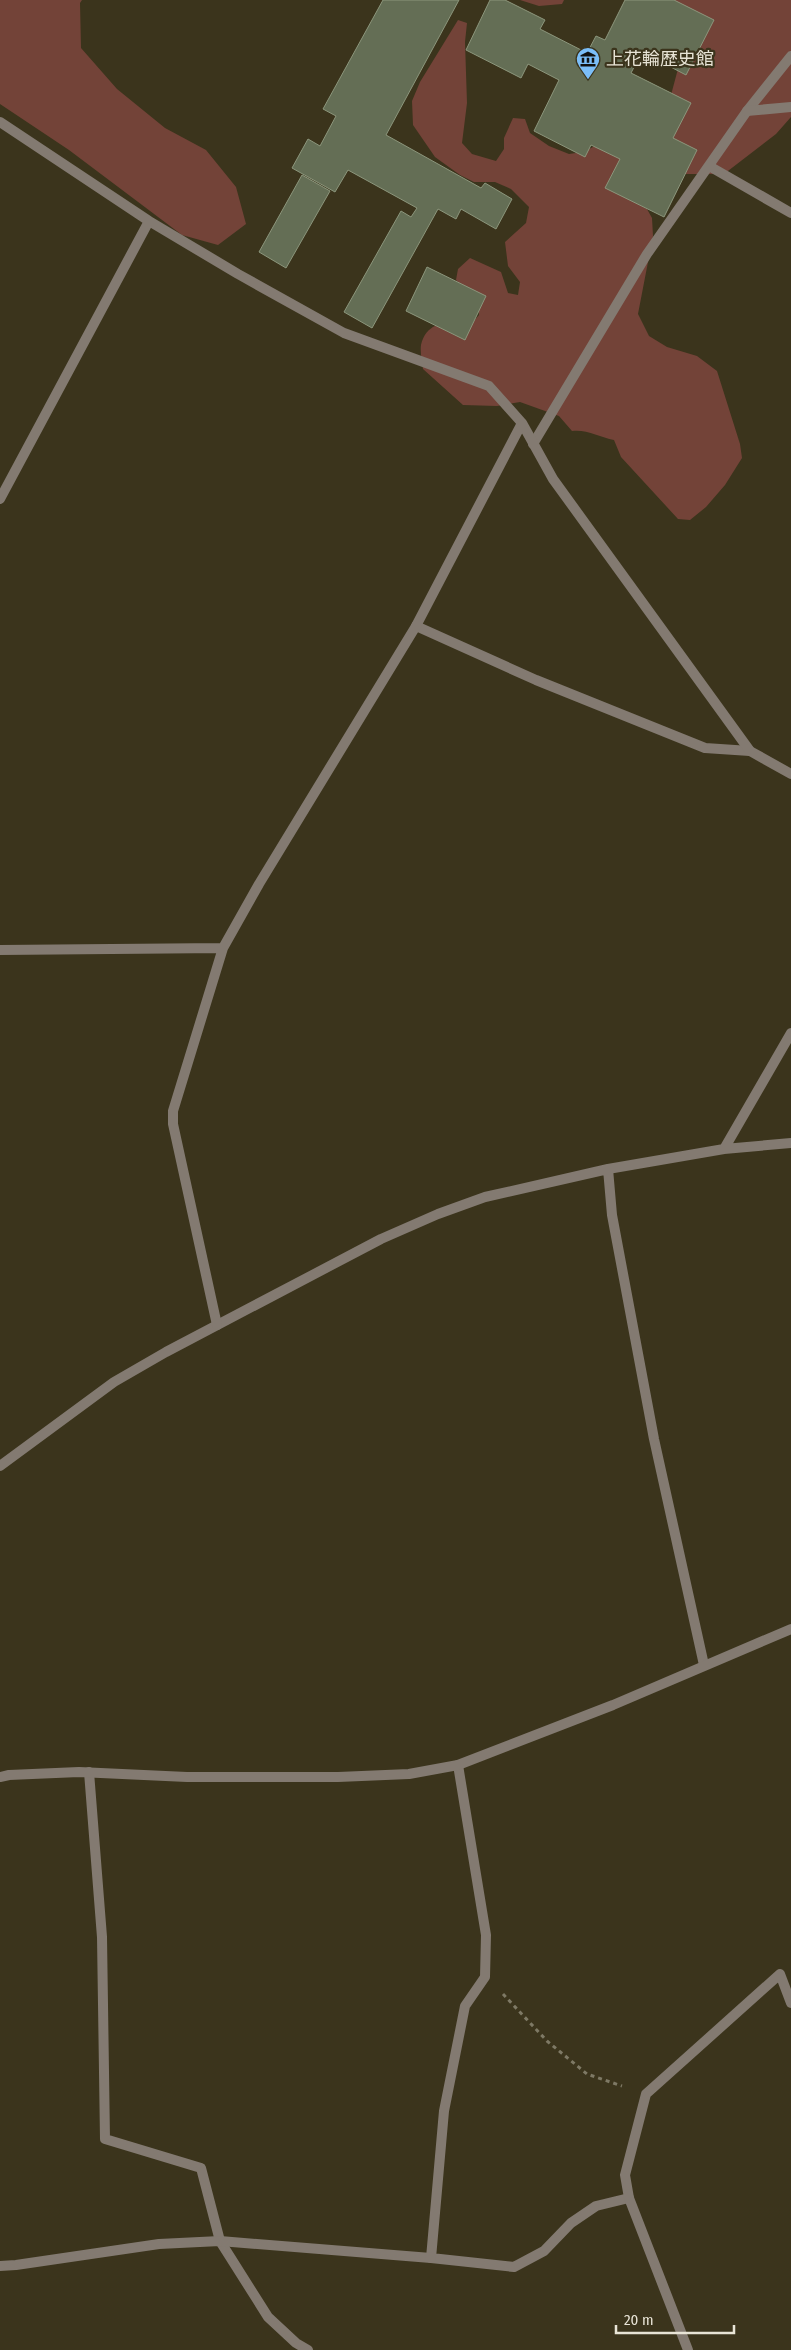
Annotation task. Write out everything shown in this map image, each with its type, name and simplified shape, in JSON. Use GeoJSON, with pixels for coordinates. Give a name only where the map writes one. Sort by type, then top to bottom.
{"type":"FeatureCollection","features":[{"type":"Feature","properties":{"kind":"street"},"geometry":{"type":"LineString","coordinates":[[533,444],[647,254],[747,111],[791,56]]}},
{"type":"Feature","properties":{"kind":"street"},"geometry":{"type":"LineString","coordinates":[[747,111],[791,107]]}},
{"type":"Feature","properties":{"kind":"street"},"geometry":{"type":"LineString","coordinates":[[0,122],[149,220],[238,274],[344,332],[489,386],[522,423],[553,479],[750,751],[791,774]]}},
{"type":"Feature","properties":{"kind":"street"},"geometry":{"type":"LineString","coordinates":[[709,166],[791,213]]}},
{"type":"Feature","properties":{"kind":"street"},"geometry":{"type":"LineString","coordinates":[[0,499],[149,220]]}},
{"type":"Feature","properties":{"kind":"street"},"geometry":{"type":"LineString","coordinates":[[217,1325],[173,1124],[173,1111],[223,948],[259,884],[416,626],[522,423]]}},
{"type":"Feature","properties":{"kind":"street"},"geometry":{"type":"LineString","coordinates":[[416,626],[536,680],[705,748],[750,751]]}},
{"type":"Feature","properties":{"kind":"street"},"geometry":{"type":"LineString","coordinates":[[0,950],[223,948]]}},
{"type":"Feature","properties":{"kind":"street"},"geometry":{"type":"LineString","coordinates":[[724,1149],[791,1032]]}},
{"type":"Feature","properties":{"kind":"street"},"geometry":{"type":"LineString","coordinates":[[0,1466],[114,1382],[380,1239],[438,1214],[485,1197],[608,1169],[724,1149],[791,1143]]}},
{"type":"Feature","properties":{"kind":"street"},"geometry":{"type":"LineString","coordinates":[[608,1169],[612,1215],[654,1439],[704,1665]]}},
{"type":"Feature","properties":{"kind":"street"},"geometry":{"type":"LineString","coordinates":[[0,1777],[9,1774],[89,1772],[187,1777],[338,1777],[409,1774],[458,1765],[613,1705],[791,1629]]}},
{"type":"Feature","properties":{"kind":"street"},"geometry":{"type":"LineString","coordinates":[[431,2258],[444,2111],[465,2006],[485,1977],[486,1935],[458,1765]]}},
{"type":"Feature","properties":{"kind":"street"},"geometry":{"type":"LineString","coordinates":[[89,1772],[102,1937],[105,2139],[201,2168],[220,2241],[268,2316],[296,2343],[308,2350]]}},
{"type":"Feature","properties":{"kind":"street"},"geometry":{"type":"LineString","coordinates":[[688,2350],[629,2198],[624,2175],[646,2094],[780,1974],[791,2003]]}},
{"type":"Feature","properties":{"kind":"street"},"geometry":{"type":"LineString","coordinates":[[0,2266],[159,2244],[220,2241],[431,2258],[514,2267],[544,2251],[571,2223],[596,2206],[629,2198]]}},
{"type":"Feature","properties":{"kind":"path"},"geometry":{"type":"LineString","coordinates":[[481,1984],[506,1995],[547,2041],[587,2074],[646,2094]]}},
{"type":"Feature","properties":{"kind":"shaded area"},"geometry":{"type":"Polygon","coordinates":[[[0,0],[82,0],[80,3],[81,48],[117,89],[165,128],[206,150],[236,187],[246,224],[218,245],[182,235],[69,150],[0,104],[0,0]]]}},
{"type":"Feature","properties":{"kind":"shaded area"},"geometry":{"type":"Polygon","coordinates":[[[520,0],[564,0],[562,4],[539,6],[520,0]]]}},
{"type":"Feature","properties":{"kind":"shaded area"},"geometry":{"type":"Polygon","coordinates":[[[674,0],[791,0],[791,117],[776,134],[724,174],[684,174],[670,153],[667,110],[679,65],[674,0]]]}},
{"type":"Feature","properties":{"kind":"shaded area"},"geometry":{"type":"Polygon","coordinates":[[[458,20],[467,23],[465,42],[467,103],[462,143],[472,154],[496,161],[504,149],[504,138],[513,118],[525,119],[530,133],[549,146],[569,154],[583,152],[597,145],[622,156],[621,164],[611,176],[613,189],[647,209],[652,218],[653,236],[638,314],[649,336],[667,347],[697,356],[717,371],[740,444],[742,458],[725,485],[706,507],[690,520],[678,519],[621,457],[614,440],[588,432],[572,431],[559,416],[520,402],[497,406],[463,405],[423,369],[421,345],[429,330],[442,323],[473,322],[479,315],[478,305],[456,280],[458,269],[470,258],[501,272],[508,293],[518,295],[520,282],[508,266],[505,242],[526,223],[529,207],[511,189],[495,182],[474,182],[460,175],[435,157],[413,125],[412,101],[420,82],[458,20]]]}},
{"type":"Feature","properties":{"kind":"building"},"geometry":{"type":"Polygon","coordinates":[[[383,0],[459,0],[386,135],[481,188],[485,183],[512,199],[496,229],[461,209],[456,219],[438,209],[372,328],[344,312],[401,211],[411,217],[417,208],[348,170],[335,192],[292,168],[308,139],[320,146],[336,116],[323,109],[383,0]]]}},
{"type":"Feature","properties":{"kind":"building"},"geometry":{"type":"Polygon","coordinates":[[[490,0],[505,0],[545,20],[540,29],[587,53],[596,36],[605,40],[625,0],[674,0],[714,20],[686,75],[642,52],[631,73],[691,103],[673,138],[697,150],[664,217],[605,188],[620,159],[591,145],[585,157],[534,131],[559,80],[528,64],[521,78],[466,50],[490,0]]]}},
{"type":"Feature","properties":{"kind":"building"},"geometry":{"type":"Polygon","coordinates":[[[302,175],[330,191],[286,268],[259,252],[302,175]]]}},
{"type":"Feature","properties":{"kind":"building"},"geometry":{"type":"Polygon","coordinates":[[[427,267],[486,296],[465,340],[406,311],[427,267]]]}},
{"type":"Feature","properties":{"kind":"place","name":"上花輪歴史館"},"geometry":{"type":"Point","coordinates":[588,80]}}]}
